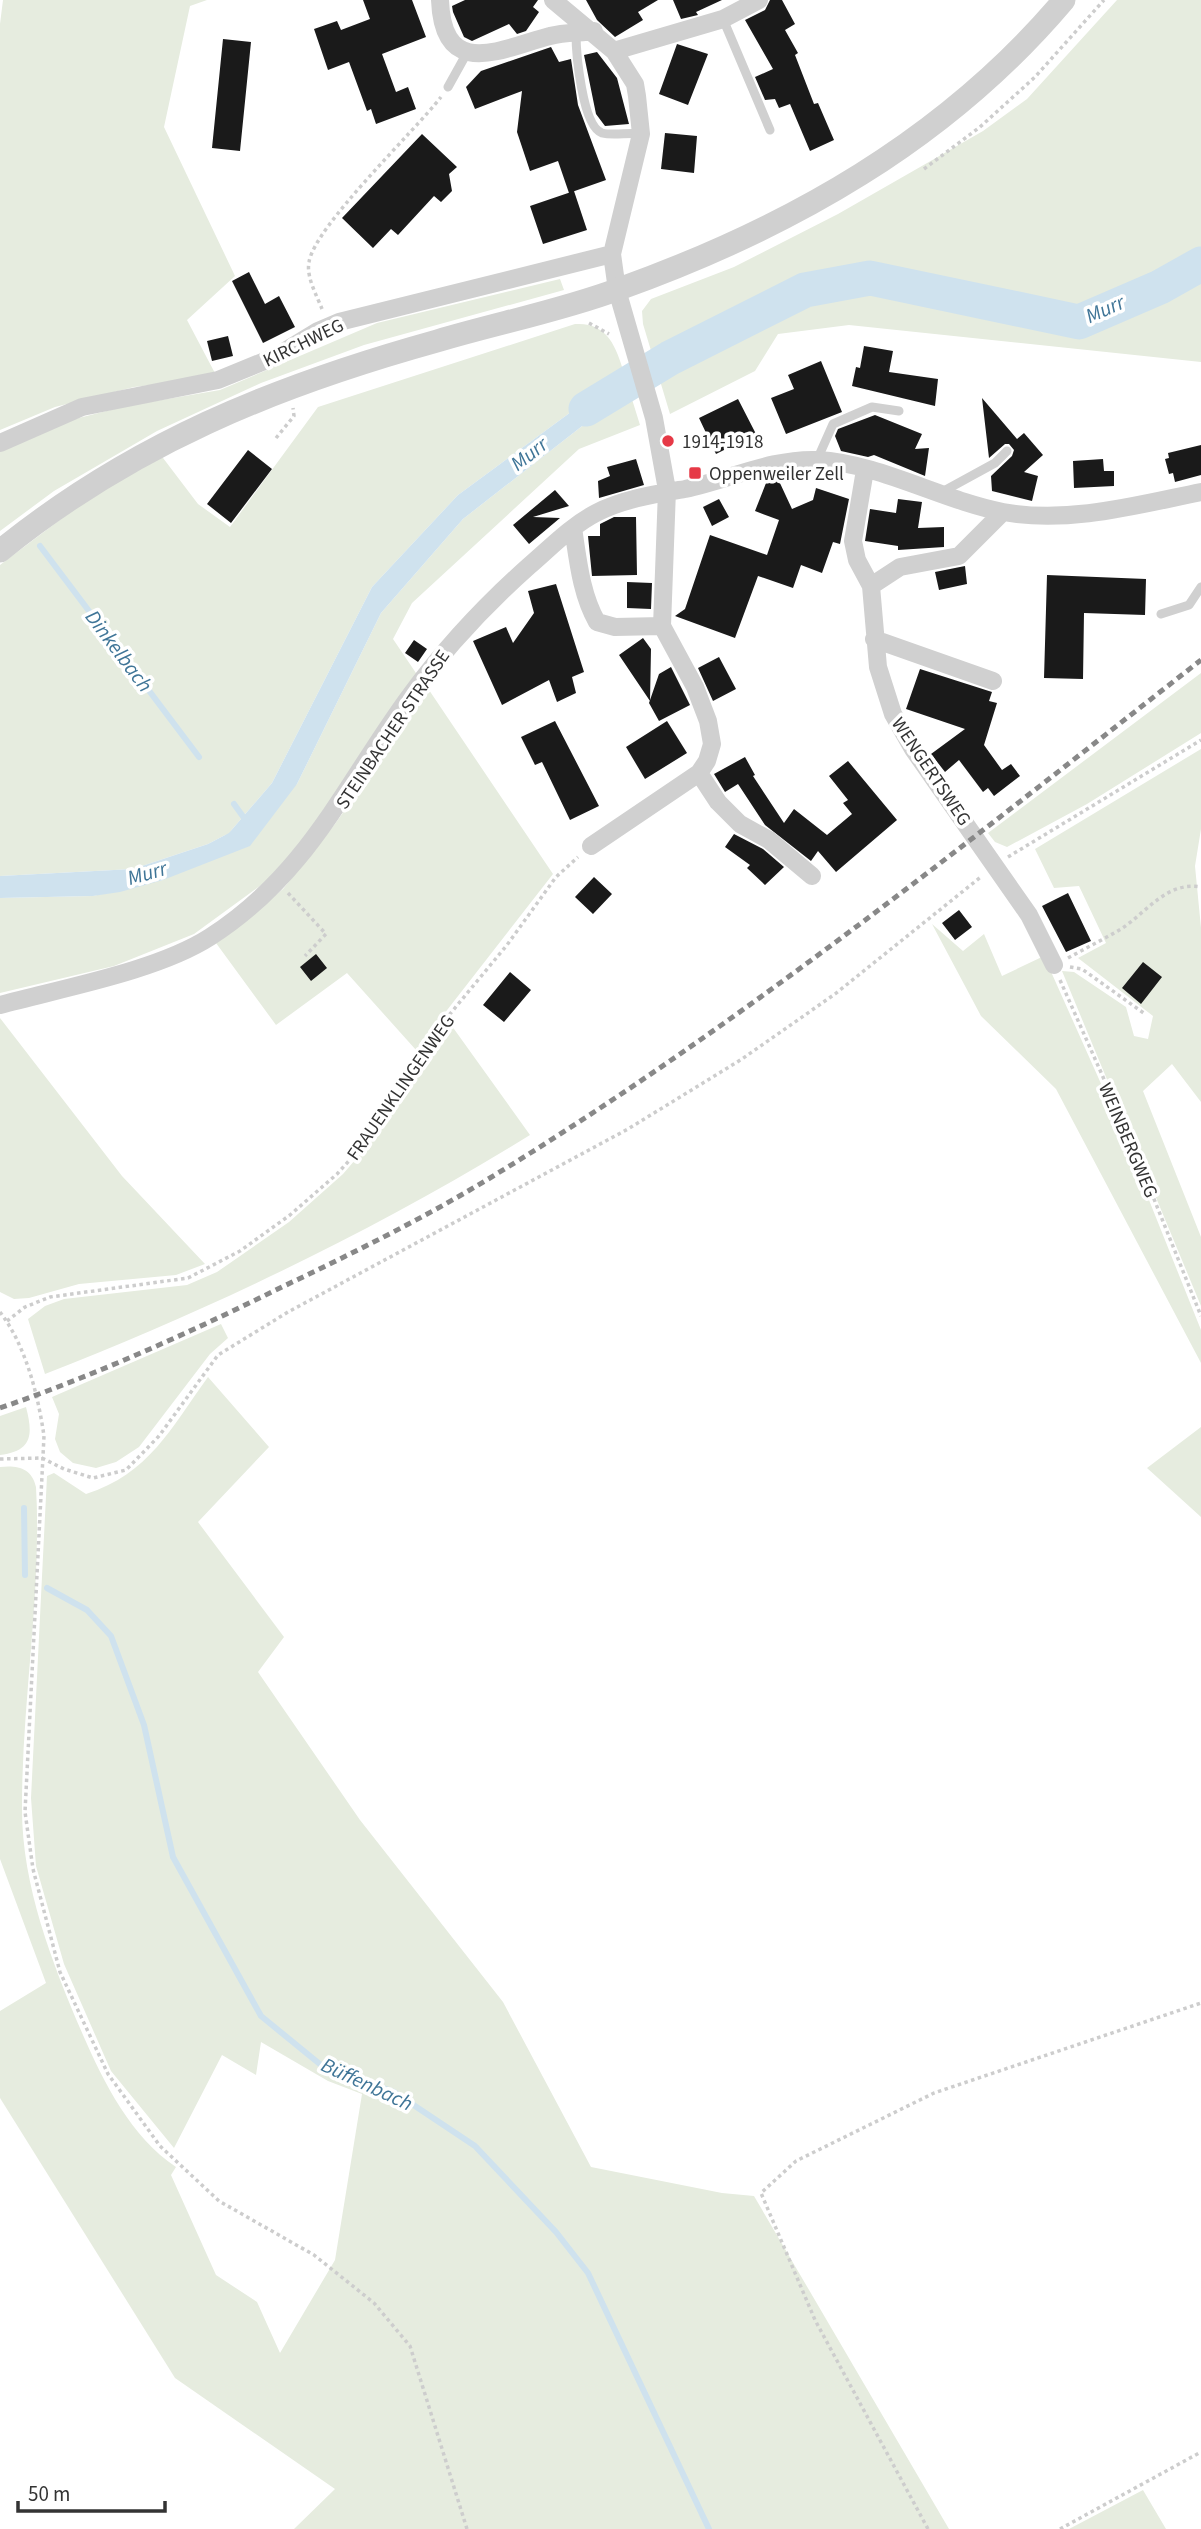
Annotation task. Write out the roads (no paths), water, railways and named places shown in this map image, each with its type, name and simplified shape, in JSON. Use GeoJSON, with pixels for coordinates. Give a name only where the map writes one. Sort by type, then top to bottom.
{"type":"FeatureCollection","features":[{"type":"Feature","properties":{"kind":"street"},"geometry":{"type":"LineString","coordinates":[[440,0],[442,20],[447,33],[457,46],[484,56],[552,35],[585,32]]}},
{"type":"Feature","properties":{"kind":"street"},"geometry":{"type":"LineString","coordinates":[[553,0],[585,32],[614,51],[635,84],[641,134],[612,254],[617,290],[654,418],[667,490],[662,626],[695,687],[708,721],[712,744],[707,761],[699,773],[591,846]]}},
{"type":"Feature","properties":{"kind":"street"},"geometry":{"type":"LineString","coordinates":[[614,51],[723,19],[759,0]]}},
{"type":"Feature","properties":{"kind":"street"},"geometry":{"type":"LineString","coordinates":[[0,551],[83,491],[137,458],[253,401],[435,341],[617,290],[723,249],[804,210],[850,182],[964,102],[1027,44],[1064,0]]}},
{"type":"Feature","properties":{"kind":"street","name":"KIRCHWEG"},"geometry":{"type":"LineString","coordinates":[[0,443],[82,407],[218,380],[277,356],[330,326],[612,254]]}},
{"type":"Feature","properties":{"kind":"street","name":"STEINBACHER STRASSE"},"geometry":{"type":"LineString","coordinates":[[0,1005],[159,960],[209,938],[278,883],[332,817],[407,700],[451,643],[489,603],[573,528],[598,512],[667,490],[685,489],[768,466],[817,460],[865,470],[1003,512],[1087,514],[1201,492]]}},
{"type":"Feature","properties":{"kind":"street"},"geometry":{"type":"LineString","coordinates":[[865,470],[853,541],[857,560],[871,586],[900,567],[959,556],[1003,512]]}},
{"type":"Feature","properties":{"kind":"street"},"geometry":{"type":"LineString","coordinates":[[573,528],[580,574],[589,608],[597,622],[615,627],[662,626]]}},
{"type":"Feature","properties":{"kind":"street","name":"WENGERTSWEG"},"geometry":{"type":"LineString","coordinates":[[871,586],[878,667],[893,713],[913,749],[1030,915],[1054,965]]}},
{"type":"Feature","properties":{"kind":"street"},"geometry":{"type":"LineString","coordinates":[[874,639],[993,681]]}},
{"type":"Feature","properties":{"kind":"street"},"geometry":{"type":"LineString","coordinates":[[699,773],[718,802],[740,824],[769,840],[812,876]]}},
{"type":"Feature","properties":{"kind":"lane"},"geometry":{"type":"LineString","coordinates":[[723,19],[770,130]]}},
{"type":"Feature","properties":{"kind":"lane"},"geometry":{"type":"LineString","coordinates":[[585,32],[575,55],[588,116],[595,128],[601,132],[641,134]]}},
{"type":"Feature","properties":{"kind":"lane"},"geometry":{"type":"LineString","coordinates":[[448,87],[468,51]]}},
{"type":"Feature","properties":{"kind":"lane"},"geometry":{"type":"LineString","coordinates":[[817,460],[833,424],[872,407],[899,411]]}},
{"type":"Feature","properties":{"kind":"lane"},"geometry":{"type":"LineString","coordinates":[[942,492],[995,463],[1007,451]]}},
{"type":"Feature","properties":{"kind":"lane"},"geometry":{"type":"LineString","coordinates":[[1161,614],[1189,604],[1201,587]]}},
{"type":"Feature","properties":{"kind":"water"},"geometry":{"type":"Polygon","coordinates":[[[624,373],[631,396],[595,416],[463,519],[381,613],[297,784],[250,846],[163,880],[120,892],[93,896],[0,898],[0,876],[133,869],[208,844],[229,833],[272,783],[372,587],[458,495],[624,373]]]}},
{"type":"Feature","properties":{"kind":"waterway","name":"Murr"},"geometry":{"type":"LineString","coordinates":[[586,409],[670,358],[805,290],[870,278],[1079,322],[1160,287],[1201,264]]}},
{"type":"Feature","properties":{"kind":"waterway","name":"Dinkelbach"},"geometry":{"type":"LineString","coordinates":[[40,546],[199,757]]}},
{"type":"Feature","properties":{"kind":"waterway","name":"Dinkelbach"},"geometry":{"type":"LineString","coordinates":[[234,804],[247,822]]}},
{"type":"Feature","properties":{"kind":"waterway","name":"Büffenbach"},"geometry":{"type":"LineString","coordinates":[[24,1508],[25,1575]]}},
{"type":"Feature","properties":{"kind":"waterway","name":"Büffenbach"},"geometry":{"type":"LineString","coordinates":[[47,1588],[87,1610],[111,1636],[144,1725],[173,1857],[261,2016],[321,2065],[394,2092],[475,2146],[556,2232],[588,2273],[709,2529]]}},
{"type":"Feature","properties":{"kind":"railway"},"geometry":{"type":"LineString","coordinates":[[0,1408],[107,1367],[213,1320],[385,1236],[485,1181],[579,1122],[761,997],[939,864],[1201,660]]}},
{"type":"Feature","properties":{"kind":"place","name":"1914-1918"},"geometry":{"type":"Point","coordinates":[668,441]}},
{"type":"Feature","properties":{"kind":"place","name":"Oppenweiler Zell"},"geometry":{"type":"Point","coordinates":[695,473]}}]}
